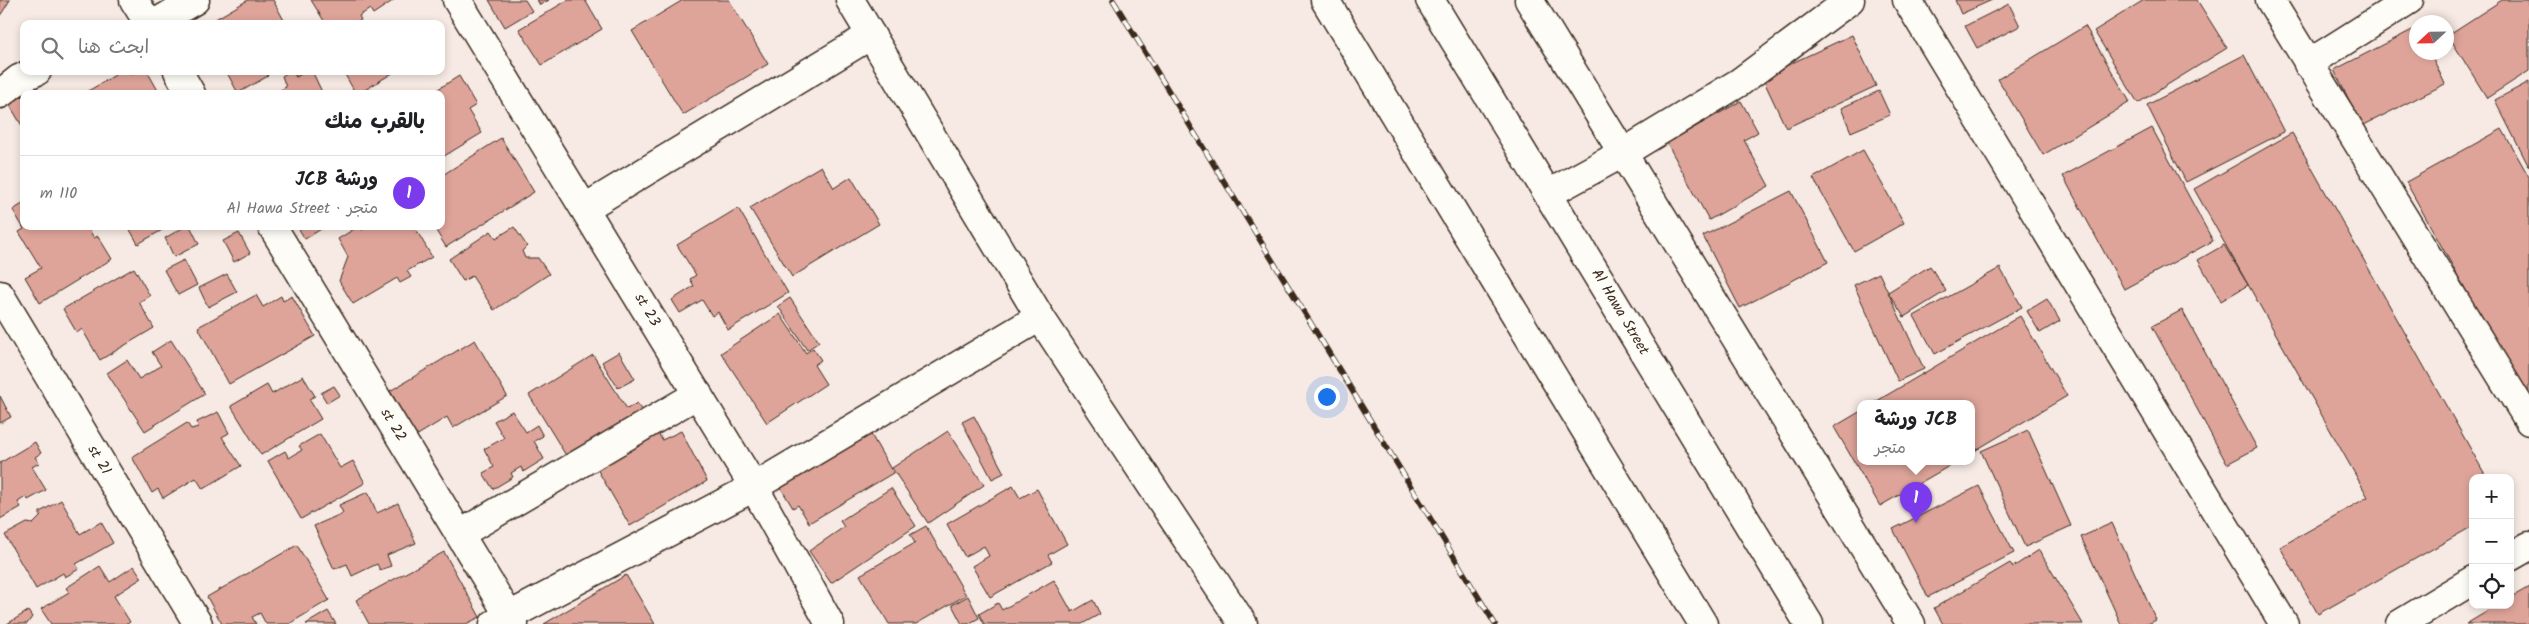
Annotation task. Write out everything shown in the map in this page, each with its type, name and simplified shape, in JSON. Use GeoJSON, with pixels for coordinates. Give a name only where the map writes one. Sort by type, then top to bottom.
{"type":"FeatureCollection","features":[{"type":"Feature","properties":{"kind":"main road"},"geometry":{"type":"LineString","coordinates":[[134,0],[146,20]]}},
{"type":"Feature","properties":{"kind":"main road"},"geometry":{"type":"LineString","coordinates":[[161,20],[195,0]]}},
{"type":"Feature","properties":{"kind":"main road","name":"st 23"},"geometry":{"type":"LineString","coordinates":[[457,0],[754,487],[830,624]]}},
{"type":"Feature","properties":{"kind":"main road"},"geometry":{"type":"LineString","coordinates":[[850,0],[1040,317],[1243,624]]}},
{"type":"Feature","properties":{"kind":"main road"},"geometry":{"type":"LineString","coordinates":[[1325,0],[1703,624]]}},
{"type":"Feature","properties":{"kind":"main road","name":"Al Hawa Street"},"geometry":{"type":"LineString","coordinates":[[1430,0],[1809,624]]}},
{"type":"Feature","properties":{"kind":"main road"},"geometry":{"type":"LineString","coordinates":[[1530,0],[1911,624]]}},
{"type":"Feature","properties":{"kind":"main road"},"geometry":{"type":"LineString","coordinates":[[1548,194],[1623,153],[1740,82],[1850,0]]}},
{"type":"Feature","properties":{"kind":"main road"},"geometry":{"type":"LineString","coordinates":[[1907,0],[2284,624]]}},
{"type":"Feature","properties":{"kind":"main road"},"geometry":{"type":"LineString","coordinates":[[2270,0],[2529,421]]}},
{"type":"Feature","properties":{"kind":"main road"},"geometry":{"type":"LineString","coordinates":[[2308,64],[2409,0]]}},
{"type":"Feature","properties":{"kind":"main road"},"geometry":{"type":"LineString","coordinates":[[585,208],[871,35]]}},
{"type":"Feature","properties":{"kind":"main road"},"geometry":{"type":"LineString","coordinates":[[0,94],[19,78],[27,75]]}},
{"type":"Feature","properties":{"kind":"main road"},"geometry":{"type":"LineString","coordinates":[[180,75],[189,90]]}},
{"type":"Feature","properties":{"kind":"main road","name":"st 22"},"geometry":{"type":"LineString","coordinates":[[274,230],[460,534],[506,621]]}},
{"type":"Feature","properties":{"kind":"main road","name":"st 21"},"geometry":{"type":"LineString","coordinates":[[0,295],[198,624]]}},
{"type":"Feature","properties":{"kind":"main road"},"geometry":{"type":"LineString","coordinates":[[506,621],[754,487],[1040,317]]}},
{"type":"Feature","properties":{"kind":"main road"},"geometry":{"type":"LineString","coordinates":[[460,534],[698,394]]}},
{"type":"Feature","properties":{"kind":"main road"},"geometry":{"type":"LineString","coordinates":[[2514,555],[2529,546]]}},
{"type":"Feature","properties":{"kind":"main road"},"geometry":{"type":"LineString","coordinates":[[2400,624],[2469,582]]}},
{"type":"Feature","properties":{"kind":"building"},"geometry":{"type":"Polygon","coordinates":[[[0,0],[10,0],[0,16],[0,0]]]}},
{"type":"Feature","properties":{"kind":"building"},"geometry":{"type":"Polygon","coordinates":[[[248,0],[273,0],[284,20],[214,20],[248,0]]]}},
{"type":"Feature","properties":{"kind":"building"},"geometry":{"type":"Polygon","coordinates":[[[311,0],[394,0],[373,14],[370,9],[359,16],[361,20],[324,20],[311,0]]]}},
{"type":"Feature","properties":{"kind":"building"},"geometry":{"type":"Polygon","coordinates":[[[489,0],[525,0],[532,11],[505,27],[489,0]]]}},
{"type":"Feature","properties":{"kind":"building"},"geometry":{"type":"Polygon","coordinates":[[[537,0],[549,0],[540,5],[537,0]]]}},
{"type":"Feature","properties":{"kind":"building"},"geometry":{"type":"Polygon","coordinates":[[[568,0],[585,0],[602,29],[542,65],[519,29],[568,0]]]}},
{"type":"Feature","properties":{"kind":"building"},"geometry":{"type":"Polygon","coordinates":[[[683,0],[729,0],[768,64],[683,115],[632,31],[683,0]]]}},
{"type":"Feature","properties":{"kind":"building"},"geometry":{"type":"Polygon","coordinates":[[[1955,0],[1992,0],[1961,14],[1955,0]]]}},
{"type":"Feature","properties":{"kind":"building"},"geometry":{"type":"Polygon","coordinates":[[[2144,0],[2197,0],[2227,48],[2138,103],[2094,31],[2144,0]]]}},
{"type":"Feature","properties":{"kind":"building"},"geometry":{"type":"Polygon","coordinates":[[[2502,0],[2529,0],[2529,71],[2487,98],[2454,45],[2454,31],[2502,0]]]}},
{"type":"Feature","properties":{"kind":"building"},"geometry":{"type":"Polygon","coordinates":[[[2009,4],[2020,26],[1977,48],[1965,26],[2009,4]]]}},
{"type":"Feature","properties":{"kind":"building"},"geometry":{"type":"Polygon","coordinates":[[[2085,26],[2130,102],[2043,155],[1998,79],[2085,26]]]}},
{"type":"Feature","properties":{"kind":"building"},"geometry":{"type":"Polygon","coordinates":[[[2409,32],[2409,60],[2434,60],[2445,84],[2362,126],[2334,70],[2409,32]]]}},
{"type":"Feature","properties":{"kind":"building"},"geometry":{"type":"Polygon","coordinates":[[[1852,35],[1876,86],[1786,128],[1762,77],[1852,35]]]}},
{"type":"Feature","properties":{"kind":"building"},"geometry":{"type":"Polygon","coordinates":[[[2244,55],[2284,132],[2186,182],[2147,105],[2244,55]]]}},
{"type":"Feature","properties":{"kind":"building"},"geometry":{"type":"Polygon","coordinates":[[[115,75],[149,75],[158,90],[90,90],[115,75]]]}},
{"type":"Feature","properties":{"kind":"building"},"geometry":{"type":"Polygon","coordinates":[[[228,75],[268,76],[243,90],[236,90],[228,75]]]}},
{"type":"Feature","properties":{"kind":"building"},"geometry":{"type":"Polygon","coordinates":[[[314,75],[321,90],[280,90],[286,87],[282,76],[314,75]]]}},
{"type":"Feature","properties":{"kind":"building"},"geometry":{"type":"Polygon","coordinates":[[[345,75],[389,75],[365,90],[354,90],[345,75]]]}},
{"type":"Feature","properties":{"kind":"building"},"geometry":{"type":"Polygon","coordinates":[[[459,76],[476,105],[468,110],[482,133],[445,156],[445,90],[436,90],[459,76]]]}},
{"type":"Feature","properties":{"kind":"building"},"geometry":{"type":"Polygon","coordinates":[[[2529,82],[2529,167],[2495,100],[2529,82]]]}},
{"type":"Feature","properties":{"kind":"building"},"geometry":{"type":"Polygon","coordinates":[[[1879,91],[1890,115],[1851,132],[1841,108],[1879,91]]]}},
{"type":"Feature","properties":{"kind":"building"},"geometry":{"type":"Polygon","coordinates":[[[20,97],[20,122],[9,104],[20,97]]]}},
{"type":"Feature","properties":{"kind":"building"},"geometry":{"type":"Polygon","coordinates":[[[1741,101],[1758,132],[1744,140],[1769,186],[1709,220],[1667,143],[1741,101]]]}},
{"type":"Feature","properties":{"kind":"building"},"geometry":{"type":"Polygon","coordinates":[[[2152,128],[2213,241],[2124,289],[2063,176],[2152,128]]]}},
{"type":"Feature","properties":{"kind":"building"},"geometry":{"type":"Polygon","coordinates":[[[2502,129],[2529,177],[2529,404],[2406,182],[2502,129]]]}},
{"type":"Feature","properties":{"kind":"building"},"geometry":{"type":"Polygon","coordinates":[[[2292,133],[2485,474],[2469,474],[2469,528],[2318,614],[2280,547],[2368,497],[2194,189],[2292,133]]]}},
{"type":"Feature","properties":{"kind":"building"},"geometry":{"type":"Polygon","coordinates":[[[501,138],[534,192],[446,247],[435,230],[445,230],[445,173],[501,138]]]}},
{"type":"Feature","properties":{"kind":"building"},"geometry":{"type":"Polygon","coordinates":[[[1863,150],[1904,223],[1854,251],[1813,178],[1863,150]]]}},
{"type":"Feature","properties":{"kind":"building"},"geometry":{"type":"Polygon","coordinates":[[[821,166],[834,188],[851,177],[879,224],[792,277],[750,208],[821,166]]]}},
{"type":"Feature","properties":{"kind":"building"},"geometry":{"type":"Polygon","coordinates":[[[1791,191],[1828,262],[1740,308],[1703,236],[1791,191]]]}},
{"type":"Feature","properties":{"kind":"building"},"geometry":{"type":"Polygon","coordinates":[[[20,206],[20,222],[13,210],[20,206]]]}},
{"type":"Feature","properties":{"kind":"building"},"geometry":{"type":"Polygon","coordinates":[[[738,208],[788,293],[728,330],[718,312],[712,316],[702,300],[680,313],[672,300],[694,286],[690,279],[696,275],[677,245],[738,208]]]}},
{"type":"Feature","properties":{"kind":"building"},"geometry":{"type":"Polygon","coordinates":[[[514,227],[527,246],[522,251],[525,258],[538,258],[549,274],[494,310],[472,276],[463,281],[449,259],[491,231],[496,238],[514,227]]]}},
{"type":"Feature","properties":{"kind":"building"},"geometry":{"type":"Polygon","coordinates":[[[22,230],[89,230],[94,238],[98,236],[112,259],[40,303],[25,277],[41,268],[19,232],[22,230]]]}},
{"type":"Feature","properties":{"kind":"building"},"geometry":{"type":"Polygon","coordinates":[[[130,230],[162,230],[138,244],[130,230]]]}},
{"type":"Feature","properties":{"kind":"building"},"geometry":{"type":"Polygon","coordinates":[[[179,230],[192,230],[199,244],[174,257],[165,238],[179,230]]]}},
{"type":"Feature","properties":{"kind":"building"},"geometry":{"type":"Polygon","coordinates":[[[299,230],[320,230],[305,239],[299,230]]]}},
{"type":"Feature","properties":{"kind":"building"},"geometry":{"type":"Polygon","coordinates":[[[353,230],[416,230],[432,257],[407,271],[411,277],[400,283],[397,278],[353,304],[339,281],[348,257],[338,239],[353,230]]]}},
{"type":"Feature","properties":{"kind":"building"},"geometry":{"type":"Polygon","coordinates":[[[239,233],[250,253],[234,262],[223,241],[239,233]]]}},
{"type":"Feature","properties":{"kind":"building"},"geometry":{"type":"Polygon","coordinates":[[[2224,245],[2248,285],[2221,301],[2198,260],[2224,245]]]}},
{"type":"Feature","properties":{"kind":"building"},"geometry":{"type":"Polygon","coordinates":[[[184,260],[197,285],[178,295],[164,270],[184,260]]]}},
{"type":"Feature","properties":{"kind":"building"},"geometry":{"type":"Polygon","coordinates":[[[1930,266],[1946,291],[1904,317],[1888,292],[1930,266]]]}},
{"type":"Feature","properties":{"kind":"building"},"geometry":{"type":"Polygon","coordinates":[[[134,268],[150,296],[139,302],[154,328],[100,360],[82,329],[77,333],[63,309],[134,268]]]}},
{"type":"Feature","properties":{"kind":"building"},"geometry":{"type":"Polygon","coordinates":[[[2000,268],[2022,307],[1935,354],[1914,316],[2000,268]]]}},
{"type":"Feature","properties":{"kind":"building"},"geometry":{"type":"Polygon","coordinates":[[[1879,273],[1924,369],[1898,381],[1854,285],[1879,273]]]}},
{"type":"Feature","properties":{"kind":"building"},"geometry":{"type":"Polygon","coordinates":[[[227,274],[237,292],[208,307],[199,288],[227,274]]]}},
{"type":"Feature","properties":{"kind":"building"},"geometry":{"type":"Polygon","coordinates":[[[256,295],[263,307],[281,296],[283,301],[292,296],[315,336],[229,384],[198,327],[256,295]]]}},
{"type":"Feature","properties":{"kind":"building"},"geometry":{"type":"Polygon","coordinates":[[[790,298],[819,342],[807,350],[778,306],[790,298]]]}},
{"type":"Feature","properties":{"kind":"building"},"geometry":{"type":"Polygon","coordinates":[[[2047,299],[2060,321],[2040,333],[2027,311],[2047,299]]]}},
{"type":"Feature","properties":{"kind":"building"},"geometry":{"type":"Polygon","coordinates":[[[2182,310],[2257,448],[2227,464],[2152,326],[2182,310]]]}},
{"type":"Feature","properties":{"kind":"building"},"geometry":{"type":"Polygon","coordinates":[[[780,314],[806,353],[813,348],[821,360],[814,365],[826,384],[767,423],[721,353],[780,314]]]}},
{"type":"Feature","properties":{"kind":"building"},"geometry":{"type":"Polygon","coordinates":[[[2020,316],[2067,396],[1975,451],[1975,400],[1879,400],[2020,316]]]}},
{"type":"Feature","properties":{"kind":"building"},"geometry":{"type":"Polygon","coordinates":[[[171,340],[205,394],[145,431],[107,373],[127,360],[139,379],[161,366],[152,352],[171,340]]]}},
{"type":"Feature","properties":{"kind":"building"},"geometry":{"type":"Polygon","coordinates":[[[475,340],[507,396],[453,428],[447,417],[416,436],[390,391],[475,340]]]}},
{"type":"Feature","properties":{"kind":"building"},"geometry":{"type":"Polygon","coordinates":[[[619,352],[635,379],[618,388],[602,362],[619,352]]]}},
{"type":"Feature","properties":{"kind":"building"},"geometry":{"type":"Polygon","coordinates":[[[593,355],[627,409],[637,403],[644,415],[570,462],[529,395],[593,355]]]}},
{"type":"Feature","properties":{"kind":"building"},"geometry":{"type":"Polygon","coordinates":[[[303,376],[315,396],[309,399],[321,419],[261,455],[231,406],[267,385],[272,394],[303,376]]]}},
{"type":"Feature","properties":{"kind":"building"},"geometry":{"type":"Polygon","coordinates":[[[334,386],[340,395],[327,403],[321,393],[334,386]]]}},
{"type":"Feature","properties":{"kind":"building"},"geometry":{"type":"Polygon","coordinates":[[[0,396],[11,417],[0,423],[0,396]]]}},
{"type":"Feature","properties":{"kind":"building"},"geometry":{"type":"Polygon","coordinates":[[[512,411],[526,432],[537,425],[543,436],[534,441],[544,459],[523,472],[521,467],[511,473],[513,477],[493,489],[483,473],[494,467],[484,449],[504,438],[494,421],[512,411]]]}},
{"type":"Feature","properties":{"kind":"building"},"geometry":{"type":"Polygon","coordinates":[[[218,412],[229,433],[222,437],[241,466],[203,489],[196,478],[163,498],[158,489],[152,493],[132,457],[187,423],[191,429],[198,427],[197,422],[218,412]]]}},
{"type":"Feature","properties":{"kind":"building"},"geometry":{"type":"Polygon","coordinates":[[[1857,413],[1857,465],[1951,465],[1880,506],[1834,427],[1857,413]]]}},
{"type":"Feature","properties":{"kind":"building"},"geometry":{"type":"Polygon","coordinates":[[[974,416],[1004,473],[992,479],[962,422],[974,416]]]}},
{"type":"Feature","properties":{"kind":"building"},"geometry":{"type":"Polygon","coordinates":[[[654,425],[662,440],[681,431],[707,481],[630,526],[593,462],[654,425]]]}},
{"type":"Feature","properties":{"kind":"building"},"geometry":{"type":"Polygon","coordinates":[[[2028,430],[2071,526],[2025,547],[1981,451],[2028,430]]]}},
{"type":"Feature","properties":{"kind":"building"},"geometry":{"type":"Polygon","coordinates":[[[869,431],[893,473],[809,523],[798,505],[793,508],[779,485],[869,431]]]}},
{"type":"Feature","properties":{"kind":"building"},"geometry":{"type":"Polygon","coordinates":[[[948,431],[984,485],[928,523],[892,468],[948,431]]]}},
{"type":"Feature","properties":{"kind":"building"},"geometry":{"type":"Polygon","coordinates":[[[320,434],[340,468],[353,461],[365,483],[301,519],[268,461],[285,451],[289,458],[302,450],[299,446],[320,434]]]}},
{"type":"Feature","properties":{"kind":"building"},"geometry":{"type":"Polygon","coordinates":[[[35,442],[41,453],[35,457],[39,463],[32,467],[46,490],[28,500],[27,496],[18,502],[21,507],[0,519],[0,463],[35,442]]]}},
{"type":"Feature","properties":{"kind":"building"},"geometry":{"type":"Polygon","coordinates":[[[1013,486],[1020,498],[1037,489],[1067,544],[1048,555],[1052,562],[990,597],[972,566],[989,556],[984,546],[965,557],[947,524],[1013,486]]]}},
{"type":"Feature","properties":{"kind":"building"},"geometry":{"type":"Polygon","coordinates":[[[1979,486],[2014,553],[1928,597],[1893,529],[1979,486]]]}},
{"type":"Feature","properties":{"kind":"building"},"geometry":{"type":"Polygon","coordinates":[[[891,488],[916,526],[831,583],[809,551],[844,527],[840,521],[891,488]]]}},
{"type":"Feature","properties":{"kind":"building"},"geometry":{"type":"Polygon","coordinates":[[[368,492],[377,513],[398,503],[416,543],[387,555],[391,566],[380,570],[377,564],[352,576],[347,564],[334,569],[314,526],[343,513],[339,505],[368,492]]]}},
{"type":"Feature","properties":{"kind":"building"},"geometry":{"type":"Polygon","coordinates":[[[61,500],[80,534],[101,522],[113,543],[76,564],[79,569],[65,577],[63,573],[36,589],[5,535],[27,523],[33,524],[40,517],[40,512],[61,500]]]}},
{"type":"Feature","properties":{"kind":"building"},"geometry":{"type":"Polygon","coordinates":[[[2112,523],[2156,620],[2148,624],[2121,624],[2081,537],[2112,523]]]}},
{"type":"Feature","properties":{"kind":"building"},"geometry":{"type":"Polygon","coordinates":[[[926,526],[966,595],[916,624],[889,624],[860,575],[915,543],[910,535],[926,526]]]}},
{"type":"Feature","properties":{"kind":"building"},"geometry":{"type":"Polygon","coordinates":[[[297,545],[329,600],[289,624],[266,624],[260,613],[252,617],[256,624],[222,624],[207,597],[297,545]]]}},
{"type":"Feature","properties":{"kind":"building"},"geometry":{"type":"Polygon","coordinates":[[[2039,550],[2083,624],[1943,624],[1934,608],[2010,563],[2013,567],[2039,550]]]}},
{"type":"Feature","properties":{"kind":"building"},"geometry":{"type":"Polygon","coordinates":[[[444,552],[480,617],[466,624],[369,624],[356,600],[444,552]]]}},
{"type":"Feature","properties":{"kind":"building"},"geometry":{"type":"Polygon","coordinates":[[[100,566],[110,582],[134,566],[142,578],[114,596],[130,622],[127,624],[51,624],[41,609],[69,592],[66,588],[100,566]]]}},
{"type":"Feature","properties":{"kind":"building"},"geometry":{"type":"Polygon","coordinates":[[[626,575],[655,624],[544,624],[626,575]]]}},
{"type":"Feature","properties":{"kind":"building"},"geometry":{"type":"Polygon","coordinates":[[[1054,580],[1072,612],[1093,600],[1100,614],[1082,624],[984,624],[979,614],[998,603],[1002,610],[1054,580]]]}},
{"type":"Feature","properties":{"kind":"building"},"geometry":{"type":"Polygon","coordinates":[[[2529,587],[2529,624],[2466,624],[2491,609],[2514,609],[2514,596],[2529,587]]]}},
{"type":"Feature","properties":{"kind":"building"},"geometry":{"type":"Polygon","coordinates":[[[968,596],[979,618],[968,624],[962,624],[952,605],[968,596]]]}},
{"type":"Feature","properties":{"kind":"building"},"geometry":{"type":"Polygon","coordinates":[[[28,611],[32,617],[27,624],[7,624],[28,611]]]}},
{"type":"Feature","properties":{"kind":"building"},"geometry":{"type":"Polygon","coordinates":[[[328,611],[336,624],[306,624],[328,611]]]}},
{"type":"Feature","properties":{"kind":"railway"},"geometry":{"type":"LineString","coordinates":[[1113,0],[1495,624]]}},
{"type":"Feature","properties":{"kind":"place","name":"ورشة JCB"},"geometry":{"type":"Point","coordinates":[1916,523]}}]}
